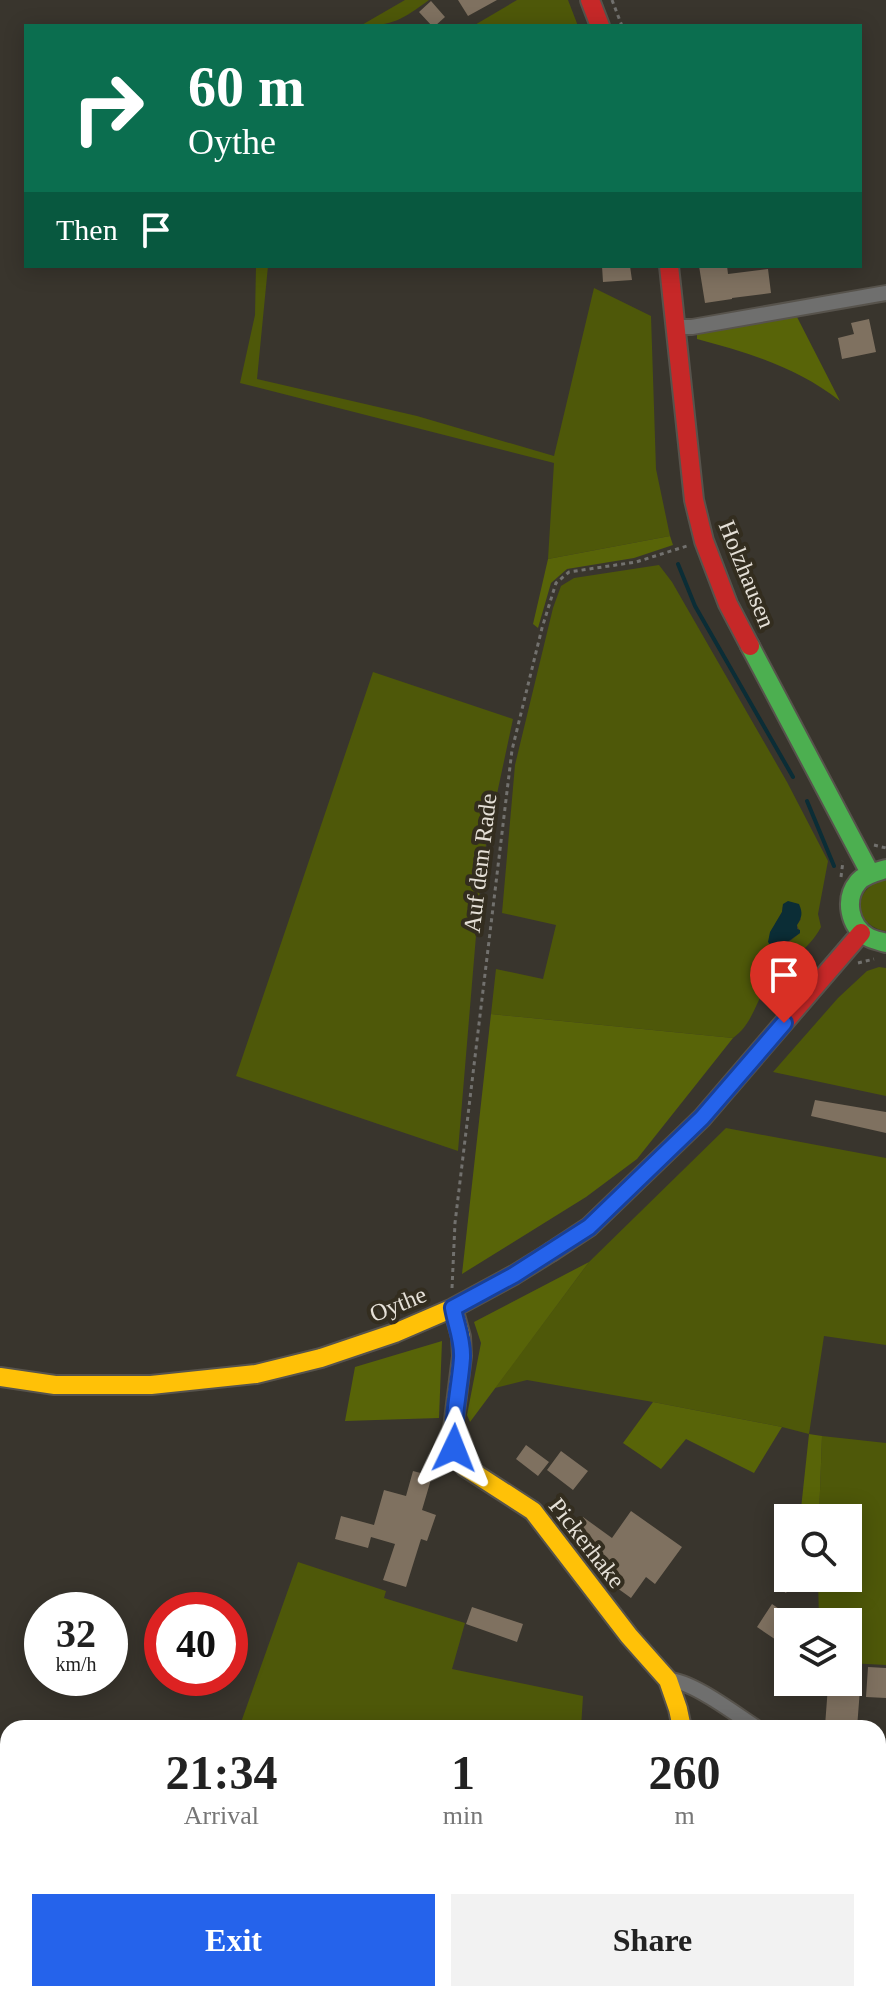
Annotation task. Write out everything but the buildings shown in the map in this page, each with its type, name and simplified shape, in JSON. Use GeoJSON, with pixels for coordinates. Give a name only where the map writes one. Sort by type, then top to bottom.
{"type":"FeatureCollection","features":[{"type":"Feature","properties":{"kind":"main road"},"geometry":{"type":"LineString","coordinates":[[590,0],[599,24]]}},
{"type":"Feature","properties":{"kind":"main road","name":"Holzhausen"},"geometry":{"type":"LineString","coordinates":[[669,268],[694,500],[704,541],[728,604],[878,871]]}},
{"type":"Feature","properties":{"kind":"main road"},"geometry":{"type":"LineString","coordinates":[[878,871],[860,879],[849,900],[853,924],[882,951]]}},
{"type":"Feature","properties":{"kind":"main road","name":"Oythe"},"geometry":{"type":"LineString","coordinates":[[0,1377],[55,1385],[151,1385],[256,1374],[321,1358],[395,1333],[453,1308],[514,1275],[589,1227],[702,1118],[861,933]]}},
{"type":"Feature","properties":{"kind":"main road","name":"Pickerhake"},"geometry":{"type":"LineString","coordinates":[[453,1308],[461,1337],[462,1356],[453,1428],[454,1448],[465,1467],[533,1511],[629,1636],[668,1680],[680,1720]]}},
{"type":"Feature","properties":{"kind":"street"},"geometry":{"type":"LineString","coordinates":[[676,327],[692,327],[886,293]]}},
{"type":"Feature","properties":{"kind":"street"},"geometry":{"type":"LineString","coordinates":[[668,1680],[701,1692],[745,1720]]}},
{"type":"Feature","properties":{"kind":"path"},"geometry":{"type":"LineString","coordinates":[[612,0],[621,24]]}},
{"type":"Feature","properties":{"kind":"path","name":"Auf dem Rade"},"geometry":{"type":"LineString","coordinates":[[453,1308],[455,1223],[512,750],[551,598],[556,583],[569,572],[636,562],[704,541]]}},
{"type":"Feature","properties":{"kind":"path"},"geometry":{"type":"LineString","coordinates":[[859,962],[882,951]]}},
{"type":"Feature","properties":{"kind":"green space"},"geometry":{"type":"Polygon","coordinates":[[[405,0],[429,0],[397,20],[384,24],[363,24],[405,0]]]}},
{"type":"Feature","properties":{"kind":"green space"},"geometry":{"type":"Polygon","coordinates":[[[517,0],[568,0],[577,24],[476,24],[517,0]]]}},
{"type":"Feature","properties":{"kind":"green space"},"geometry":{"type":"Polygon","coordinates":[[[256,268],[268,268],[257,379],[417,416],[554,456],[594,288],[651,316],[656,469],[670,536],[548,559],[554,463],[240,383],[255,315],[256,268]]]}},
{"type":"Feature","properties":{"kind":"green space"},"geometry":{"type":"Polygon","coordinates":[[[797,317],[840,401],[790,370],[697,339],[697,334],[797,317]]]}},
{"type":"Feature","properties":{"kind":"green space"},"geometry":{"type":"Polygon","coordinates":[[[670,536],[673,545],[634,558],[567,569],[551,583],[538,628],[533,624],[548,559],[670,536]]]}},
{"type":"Feature","properties":{"kind":"green space"},"geometry":{"type":"Polygon","coordinates":[[[659,565],[672,582],[787,782],[828,861],[818,914],[821,927],[811,942],[770,982],[746,1025],[733,1038],[491,1014],[496,969],[543,979],[556,925],[502,913],[515,765],[553,608],[561,586],[574,578],[659,565]],[[783,905],[775,924],[785,945],[800,933],[797,925],[801,919],[783,905]]]}},
{"type":"Feature","properties":{"kind":"green space"},"geometry":{"type":"Polygon","coordinates":[[[373,672],[513,719],[482,864],[458,1151],[236,1076],[373,672]]]}},
{"type":"Feature","properties":{"kind":"green space"},"geometry":{"type":"Polygon","coordinates":[[[886,880],[886,931],[867,922],[860,906],[867,889],[886,880]]]}},
{"type":"Feature","properties":{"kind":"green space"},"geometry":{"type":"Polygon","coordinates":[[[886,968],[886,1096],[773,1072],[838,998],[867,971],[886,968]]]}},
{"type":"Feature","properties":{"kind":"green space"},"geometry":{"type":"Polygon","coordinates":[[[491,1014],[733,1038],[637,1159],[586,1197],[462,1274],[491,1014]]]}},
{"type":"Feature","properties":{"kind":"green space"},"geometry":{"type":"Polygon","coordinates":[[[726,1128],[886,1158],[886,1345],[824,1336],[809,1434],[527,1380],[495,1388],[589,1262],[726,1128]]]}},
{"type":"Feature","properties":{"kind":"green space"},"geometry":{"type":"Polygon","coordinates":[[[589,1262],[470,1422],[467,1415],[481,1343],[474,1322],[589,1262]]]}},
{"type":"Feature","properties":{"kind":"green space"},"geometry":{"type":"Polygon","coordinates":[[[442,1341],[439,1418],[345,1421],[355,1367],[442,1341]]]}},
{"type":"Feature","properties":{"kind":"green space"},"geometry":{"type":"Polygon","coordinates":[[[653,1402],[782,1427],[754,1473],[686,1439],[661,1469],[623,1443],[653,1402]]]}},
{"type":"Feature","properties":{"kind":"green space"},"geometry":{"type":"Polygon","coordinates":[[[809,1434],[822,1436],[820,1504],[802,1504],[809,1434]]]}},
{"type":"Feature","properties":{"kind":"green space"},"geometry":{"type":"Polygon","coordinates":[[[822,1436],[886,1443],[886,1665],[862,1664],[862,1608],[819,1608],[818,1592],[862,1592],[862,1504],[820,1504],[822,1436]]]}},
{"type":"Feature","properties":{"kind":"green space"},"geometry":{"type":"Polygon","coordinates":[[[298,1562],[386,1591],[384,1598],[465,1623],[452,1669],[583,1696],[582,1720],[242,1720],[298,1562]]]}},
{"type":"Feature","properties":{"kind":"water"},"geometry":{"type":"Polygon","coordinates":[[[788,901],[799,904],[801,915],[797,929],[800,933],[780,947],[771,946],[768,942],[770,932],[782,912],[783,904],[788,901]]]}},
{"type":"Feature","properties":{"kind":"waterway"},"geometry":{"type":"LineString","coordinates":[[678,564],[695,606],[793,777]]}},
{"type":"Feature","properties":{"kind":"waterway"},"geometry":{"type":"LineString","coordinates":[[807,801],[834,866]]}},
{"type":"Feature","properties":{"kind":"traffic: fast"},"geometry":{"type":"LineString","coordinates":[[750,646],[870,873]]}},
{"type":"Feature","properties":{"kind":"traffic: fast"},"geometry":{"type":"LineString","coordinates":[[886,869],[861,879],[850,904],[856,926],[870,938],[886,943]]}},
{"type":"Feature","properties":{"kind":"traffic: slow"},"geometry":{"type":"LineString","coordinates":[[0,1377],[55,1385],[151,1385],[256,1374],[321,1358],[395,1333],[453,1308],[551,1252]]}},
{"type":"Feature","properties":{"kind":"traffic: slow"},"geometry":{"type":"LineString","coordinates":[[453,1308],[461,1337],[462,1356],[453,1428],[454,1448],[465,1467],[533,1511],[629,1636],[668,1680],[680,1720]]}},
{"type":"Feature","properties":{"kind":"traffic: jam"},"geometry":{"type":"LineString","coordinates":[[590,0],[599,24]]}},
{"type":"Feature","properties":{"kind":"traffic: jam"},"geometry":{"type":"LineString","coordinates":[[669,268],[694,500],[704,541],[728,604],[750,646]]}},
{"type":"Feature","properties":{"kind":"traffic: jam"},"geometry":{"type":"LineString","coordinates":[[551,1252],[589,1227],[702,1118],[861,933]]}},
{"type":"Feature","properties":{"kind":"route"},"geometry":{"type":"LineString","coordinates":[[454,1448],[453,1428],[462,1356],[461,1337],[453,1308],[514,1275],[589,1227],[702,1118],[784,1023]]}}]}
